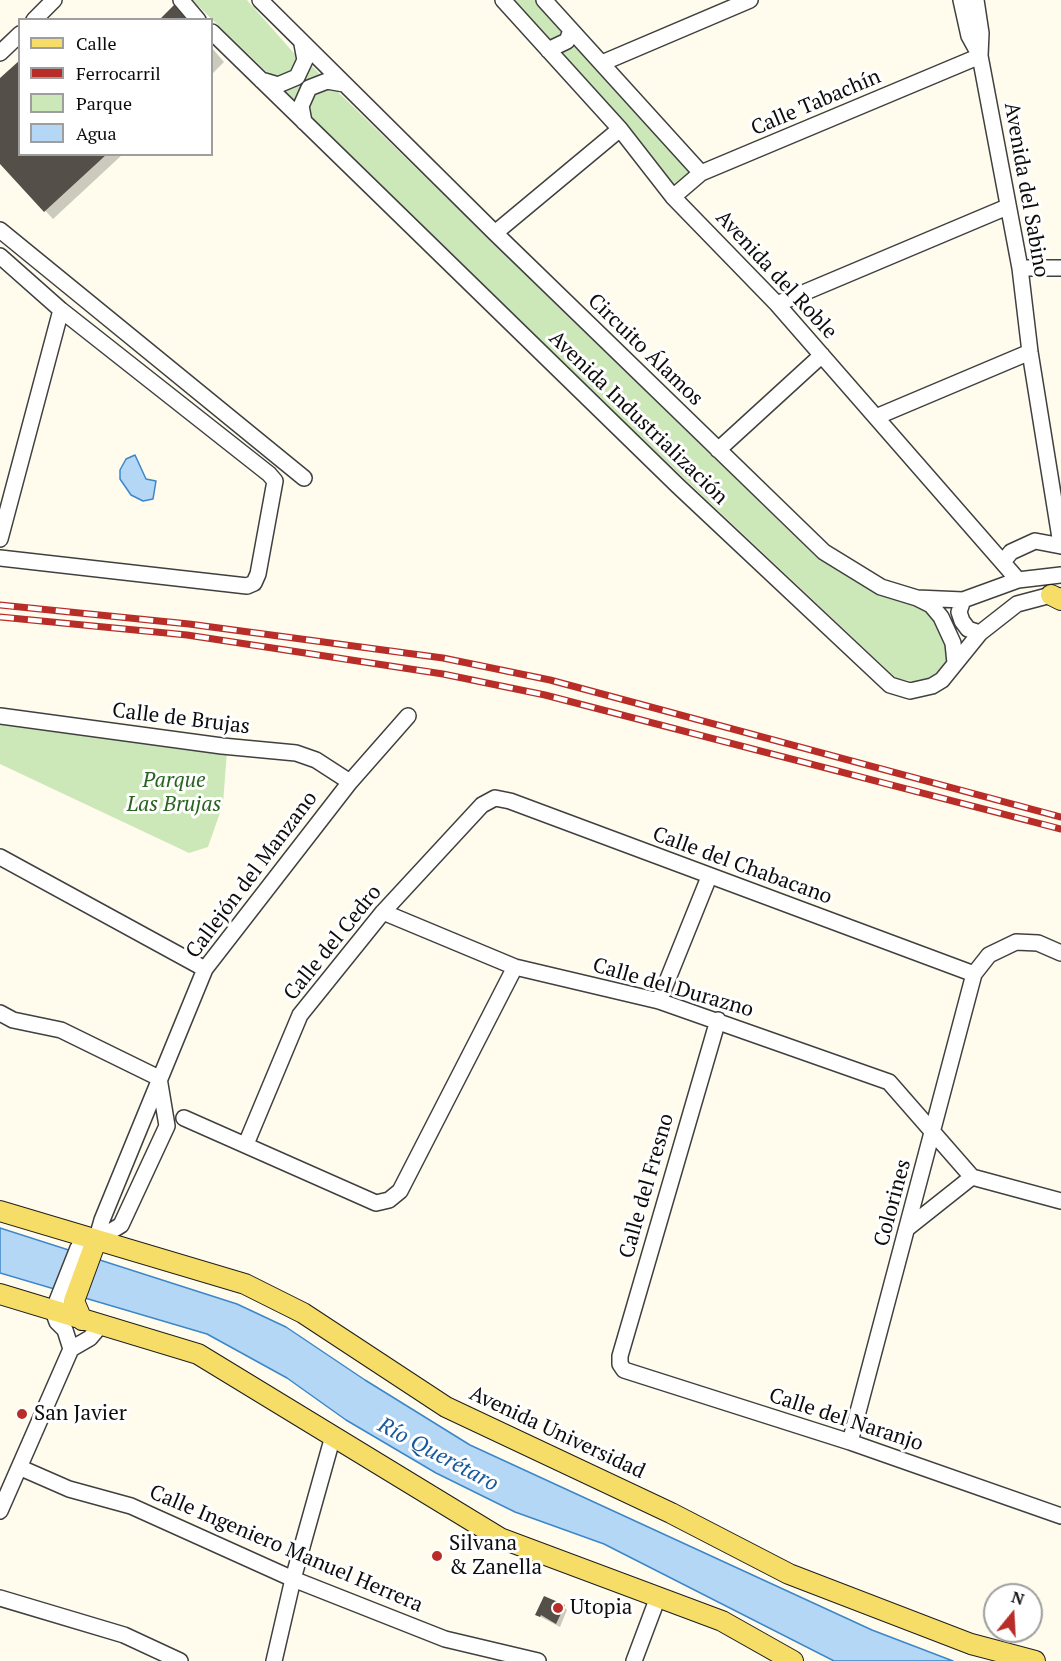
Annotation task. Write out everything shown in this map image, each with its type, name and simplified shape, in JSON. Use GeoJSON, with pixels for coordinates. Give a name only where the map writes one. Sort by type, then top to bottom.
{"type":"FeatureCollection","features":[{"type":"Feature","properties":{"kind":"main road","name":"Avenida Universidad"},"geometry":{"type":"LineString","coordinates":[[0,1211],[82,1246],[245,1284],[303,1313],[446,1407],[660,1508],[789,1574],[971,1644],[1035,1661]]}},
{"type":"Feature","properties":{"kind":"main road"},"geometry":{"type":"LineString","coordinates":[[62,1301],[82,1246]]}},
{"type":"Feature","properties":{"kind":"main road"},"geometry":{"type":"LineString","coordinates":[[0,1294],[62,1301],[82,1320],[198,1354],[500,1538],[722,1621],[792,1661]]}},
{"type":"Feature","properties":{"kind":"street"},"geometry":{"type":"LineString","coordinates":[[36,18],[54,0]]}},
{"type":"Feature","properties":{"kind":"street"},"geometry":{"type":"LineString","coordinates":[[181,0],[196,18]]}},
{"type":"Feature","properties":{"kind":"street","name":"Circuito Álamos"},"geometry":{"type":"LineString","coordinates":[[260,0],[495,234],[824,552],[881,587],[917,598],[963,600],[1018,580],[1061,575]]}},
{"type":"Feature","properties":{"kind":"street","name":"Avenida del Roble"},"geometry":{"type":"LineString","coordinates":[[503,0],[620,129],[673,197],[777,304],[1018,580]]}},
{"type":"Feature","properties":{"kind":"street"},"geometry":{"type":"LineString","coordinates":[[544,0],[701,174]]}},
{"type":"Feature","properties":{"kind":"street"},"geometry":{"type":"LineString","coordinates":[[602,63],[750,0]]}},
{"type":"Feature","properties":{"kind":"street","name":"Avenida del Sabino"},"geometry":{"type":"LineString","coordinates":[[962,0],[969,36],[980,57]]}},
{"type":"Feature","properties":{"kind":"street","name":"Avenida del Sabino"},"geometry":{"type":"LineString","coordinates":[[976,0],[981,33],[980,57],[1020,268],[1030,352],[1061,545]]}},
{"type":"Feature","properties":{"kind":"street"},"geometry":{"type":"LineString","coordinates":[[548,50],[567,41],[570,30]]}},
{"type":"Feature","properties":{"kind":"street","name":"Avenida Industrialización"},"geometry":{"type":"LineString","coordinates":[[213,33],[678,486],[890,685],[899,689],[922,690],[942,680],[980,633],[1017,604],[1058,597]]}},
{"type":"Feature","properties":{"kind":"street"},"geometry":{"type":"LineString","coordinates":[[0,53],[18,36]]}},
{"type":"Feature","properties":{"kind":"street"},"geometry":{"type":"LineString","coordinates":[[261,80],[278,85],[297,77],[305,60],[302,44]]}},
{"type":"Feature","properties":{"kind":"street","name":"Calle Tabachín"},"geometry":{"type":"LineString","coordinates":[[673,197],[701,174],[980,57]]}},
{"type":"Feature","properties":{"kind":"street"},"geometry":{"type":"LineString","coordinates":[[304,122],[301,106],[309,88],[327,81],[344,84]]}},
{"type":"Feature","properties":{"kind":"street"},"geometry":{"type":"LineString","coordinates":[[495,234],[620,129]]}},
{"type":"Feature","properties":{"kind":"street"},"geometry":{"type":"LineString","coordinates":[[777,304],[1007,207]]}},
{"type":"Feature","properties":{"kind":"street"},"geometry":{"type":"LineString","coordinates":[[0,230],[304,478]]}},
{"type":"Feature","properties":{"kind":"street"},"geometry":{"type":"LineString","coordinates":[[0,256],[61,310],[275,481],[258,574],[254,583],[247,586],[0,558]]}},
{"type":"Feature","properties":{"kind":"street"},"geometry":{"type":"LineString","coordinates":[[1020,268],[1061,268]]}},
{"type":"Feature","properties":{"kind":"street"},"geometry":{"type":"LineString","coordinates":[[0,539],[61,310]]}},
{"type":"Feature","properties":{"kind":"street"},"geometry":{"type":"LineString","coordinates":[[876,417],[1030,352]]}},
{"type":"Feature","properties":{"kind":"street"},"geometry":{"type":"LineString","coordinates":[[718,450],[822,355]]}},
{"type":"Feature","properties":{"kind":"street"},"geometry":{"type":"LineString","coordinates":[[1004,562],[1011,552],[1035,541],[1061,545]]}},
{"type":"Feature","properties":{"kind":"street"},"geometry":{"type":"LineString","coordinates":[[917,598],[931,605],[944,623],[953,643],[955,663]]}},
{"type":"Feature","properties":{"kind":"street"},"geometry":{"type":"LineString","coordinates":[[963,600],[959,612],[962,621],[968,630],[980,633]]}},
{"type":"Feature","properties":{"kind":"street","name":"Calle de Brujas"},"geometry":{"type":"LineString","coordinates":[[0,716],[222,746],[296,753],[316,760],[350,782]]}},
{"type":"Feature","properties":{"kind":"street","name":"Callejón del Manzano"},"geometry":{"type":"LineString","coordinates":[[82,1246],[159,1078],[205,969],[350,782],[408,716]]}},
{"type":"Feature","properties":{"kind":"street","name":"Calle del Chabacano"},"geometry":{"type":"LineString","coordinates":[[495,798],[510,801],[974,974]]}},
{"type":"Feature","properties":{"kind":"street","name":"Calle del Cedro"},"geometry":{"type":"LineString","coordinates":[[246,1144],[300,1015],[383,912],[482,805],[495,798]]}},
{"type":"Feature","properties":{"kind":"street"},"geometry":{"type":"LineString","coordinates":[[0,857],[205,969]]}},
{"type":"Feature","properties":{"kind":"street"},"geometry":{"type":"LineString","coordinates":[[659,1001],[709,877]]}},
{"type":"Feature","properties":{"kind":"street","name":"Calle del Durazno"},"geometry":{"type":"LineString","coordinates":[[383,912],[515,967],[659,1001],[889,1082],[972,1176]]}},
{"type":"Feature","properties":{"kind":"street"},"geometry":{"type":"LineString","coordinates":[[974,974],[988,955],[1016,942],[1038,943],[1061,953]]}},
{"type":"Feature","properties":{"kind":"street"},"geometry":{"type":"LineString","coordinates":[[184,1118],[376,1203],[389,1200],[400,1191],[515,967]]}},
{"type":"Feature","properties":{"kind":"street","name":"Colorines"},"geometry":{"type":"LineString","coordinates":[[850,1442],[909,1227],[974,974]]}},
{"type":"Feature","properties":{"kind":"street"},"geometry":{"type":"LineString","coordinates":[[0,1013],[13,1020],[61,1030],[159,1078],[167,1126],[121,1225],[82,1246]]}},
{"type":"Feature","properties":{"kind":"street","name":"Calle del Fresno"},"geometry":{"type":"LineString","coordinates":[[620,1364],[620,1356],[718,1020]]}},
{"type":"Feature","properties":{"kind":"street"},"geometry":{"type":"LineString","coordinates":[[909,1227],[972,1176],[1061,1200]]}},
{"type":"Feature","properties":{"kind":"street"},"geometry":{"type":"LineString","coordinates":[[62,1301],[57,1322],[65,1330],[71,1349]]}},
{"type":"Feature","properties":{"kind":"street"},"geometry":{"type":"LineString","coordinates":[[0,1512],[71,1349],[90,1338],[101,1325]]}},
{"type":"Feature","properties":{"kind":"street","name":"Calle del Naranjo"},"geometry":{"type":"LineString","coordinates":[[620,1364],[624,1371],[850,1442],[1061,1516]]}},
{"type":"Feature","properties":{"kind":"street"},"geometry":{"type":"LineString","coordinates":[[274,1661],[293,1579],[333,1436]]}},
{"type":"Feature","properties":{"kind":"street","name":"Calle Ingeniero Manuel Herrera"},"geometry":{"type":"LineString","coordinates":[[21,1467],[69,1489],[131,1506],[293,1579],[445,1639],[538,1661]]}},
{"type":"Feature","properties":{"kind":"street"},"geometry":{"type":"LineString","coordinates":[[0,1598],[124,1635],[180,1661]]}},
{"type":"Feature","properties":{"kind":"street"},"geometry":{"type":"LineString","coordinates":[[634,1661],[658,1598]]}},
{"type":"Feature","properties":{"kind":"green space"},"geometry":{"type":"Polygon","coordinates":[[[192,0],[247,0],[300,60],[294,74],[273,78],[192,0]]]}},
{"type":"Feature","properties":{"kind":"green space"},"geometry":{"type":"Polygon","coordinates":[[[503,0],[544,0],[701,173],[673,197],[503,0]]]}},
{"type":"Feature","properties":{"kind":"green space"},"geometry":{"type":"Polygon","coordinates":[[[309,63],[324,78],[297,103],[282,89],[309,63]]]}},
{"type":"Feature","properties":{"kind":"green space"},"geometry":{"type":"Polygon","coordinates":[[[327,86],[336,90],[817,558],[876,594],[930,609],[950,650],[945,664],[937,673],[921,682],[897,679],[659,455],[306,113],[313,92],[327,86]]]}},
{"type":"Feature","properties":{"kind":"green space","name":"Parque Las Brujas"},"geometry":{"type":"Polygon","coordinates":[[[0,721],[227,751],[223,804],[208,847],[189,853],[0,764],[0,721]]]}},
{"type":"Feature","properties":{"kind":"water"},"geometry":{"type":"Polygon","coordinates":[[[135,455],[146,479],[156,481],[153,499],[143,501],[131,495],[120,479],[120,470],[126,459],[135,455]]]}},
{"type":"Feature","properties":{"kind":"water","name":"Río Querétaro"},"geometry":{"type":"Polygon","coordinates":[[[0,1228],[237,1304],[286,1327],[365,1380],[470,1445],[872,1630],[953,1661],[834,1661],[604,1544],[515,1512],[436,1473],[346,1420],[287,1378],[207,1334],[0,1273],[0,1228]]]}},
{"type":"Feature","properties":{"kind":"building"},"geometry":{"type":"Polygon","coordinates":[[[174,5],[185,18],[161,18],[174,5]]]}},
{"type":"Feature","properties":{"kind":"building"},"geometry":{"type":"Polygon","coordinates":[[[18,62],[18,156],[105,156],[44,212],[0,164],[0,78],[18,62]]]}},
{"type":"Feature","properties":{"kind":"building"},"geometry":{"type":"Polygon","coordinates":[[[544,1596],[565,1605],[556,1624],[541,1615],[540,1617],[535,1615],[544,1596]]]}},
{"type":"Feature","properties":{"kind":"railway"},"geometry":{"type":"LineString","coordinates":[[0,605],[189,624],[443,658],[550,680],[1061,817]]}},
{"type":"Feature","properties":{"kind":"railway"},"geometry":{"type":"LineString","coordinates":[[0,617],[187,635],[443,674],[545,695],[1061,829]]}},
{"type":"Feature","properties":{"kind":"place","name":"San Javier"},"geometry":{"type":"Point","coordinates":[22,1414]}},
{"type":"Feature","properties":{"kind":"place","name":"Silvana & Zanella"},"geometry":{"type":"Point","coordinates":[437,1556]}},
{"type":"Feature","properties":{"kind":"place","name":"Utopia"},"geometry":{"type":"Point","coordinates":[558,1608]}}]}
